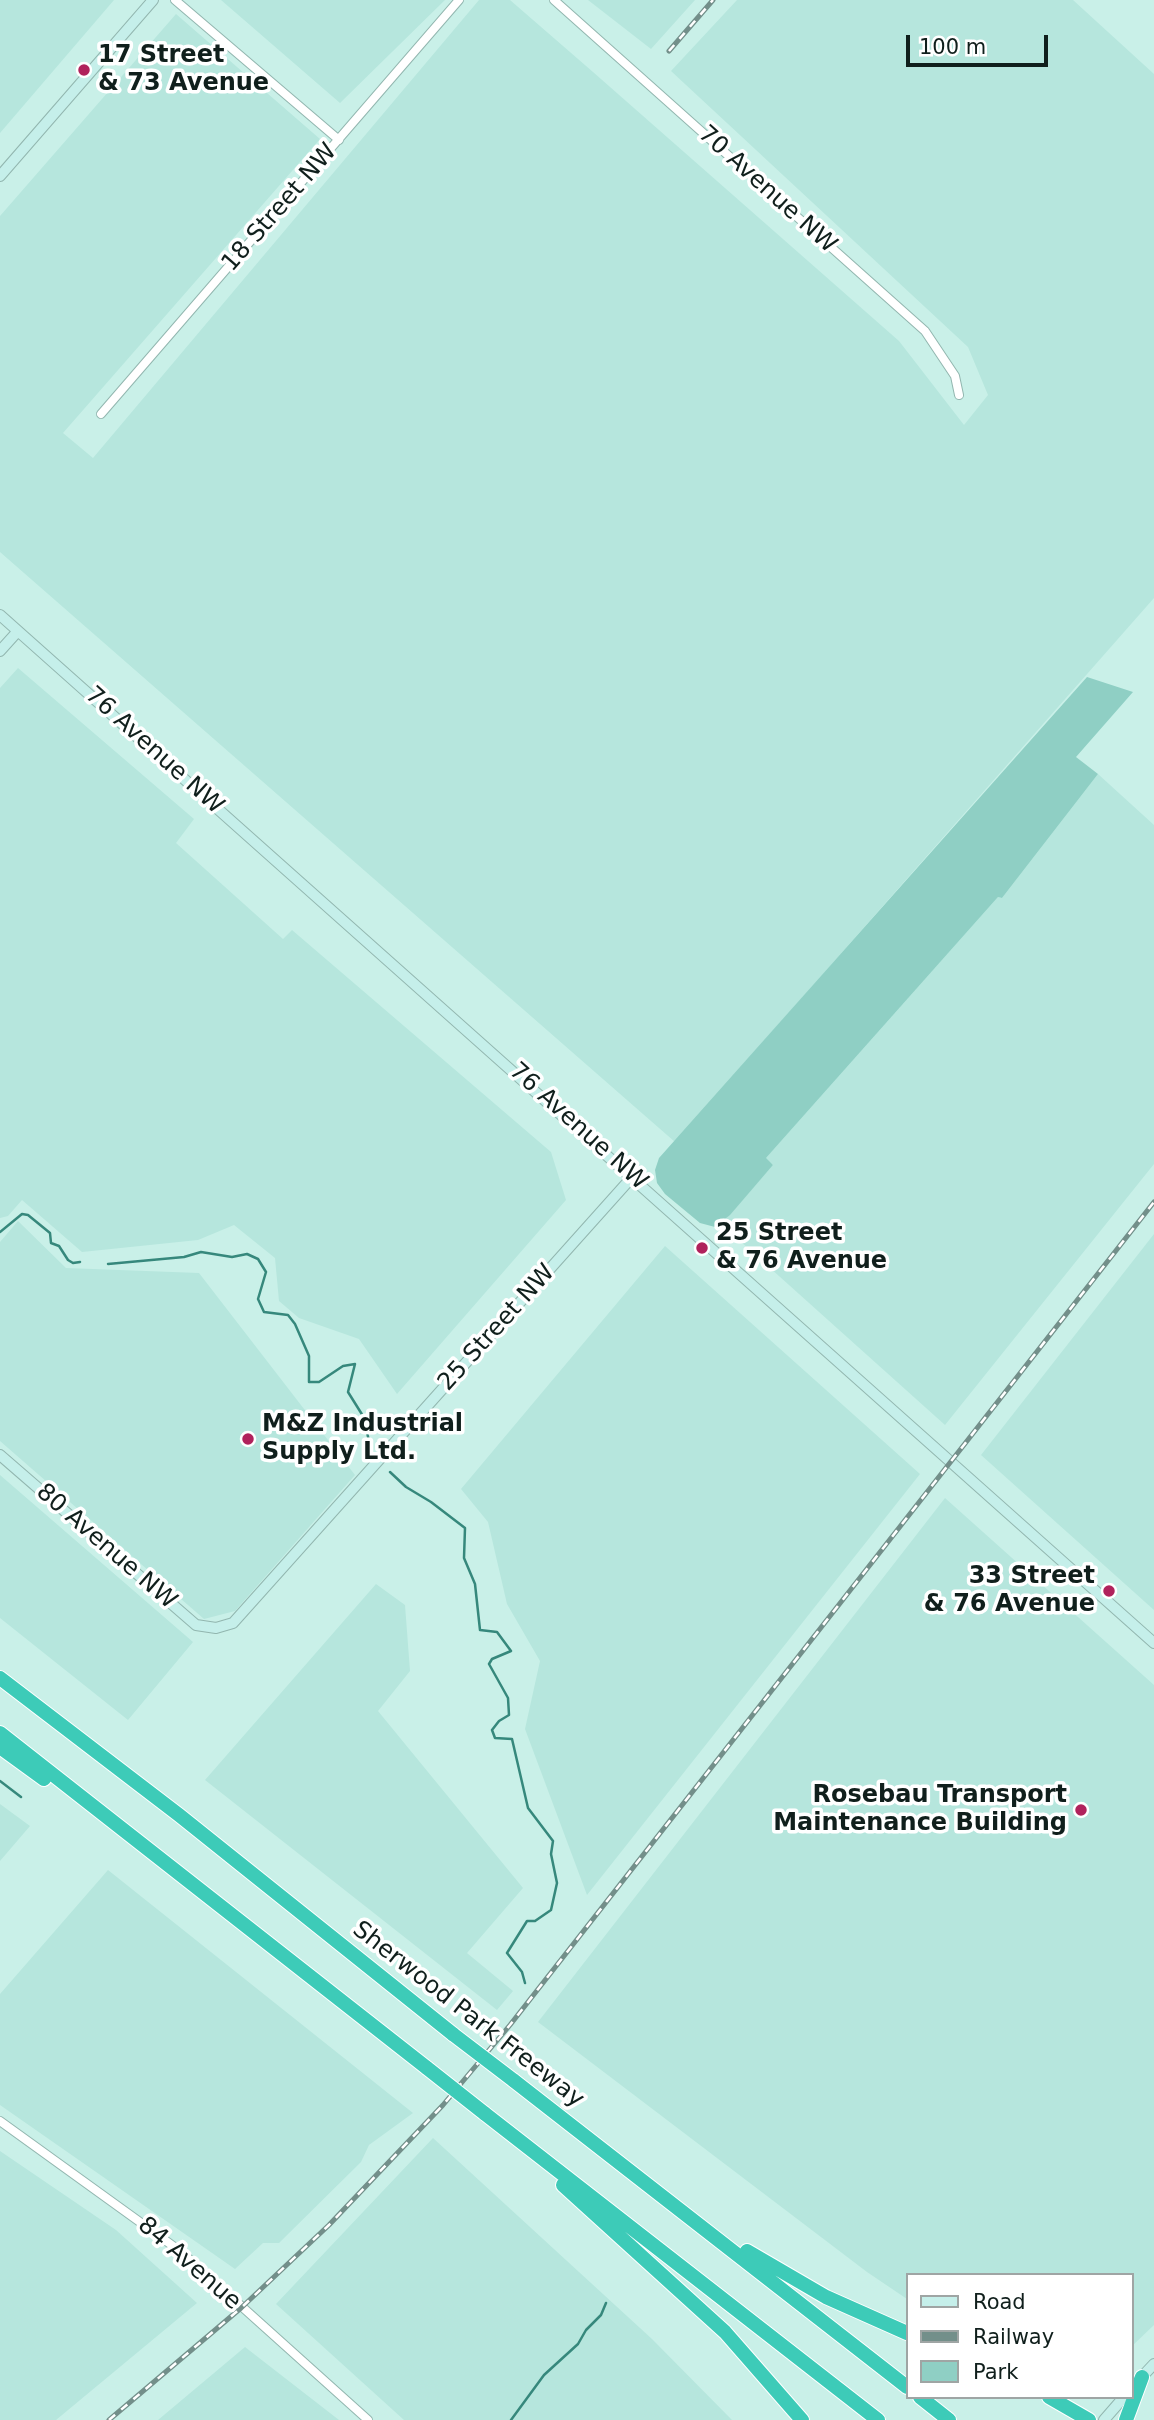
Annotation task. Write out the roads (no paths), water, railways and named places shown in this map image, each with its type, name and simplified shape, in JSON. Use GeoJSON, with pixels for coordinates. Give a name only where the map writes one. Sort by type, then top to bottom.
{"type":"FeatureCollection","features":[{"type":"Feature","properties":{"kind":"highway","name":"Sherwood Park Freeway"},"geometry":{"type":"LineString","coordinates":[[4,1680],[179,1815],[454,2035],[906,2386]]}},
{"type":"Feature","properties":{"kind":"highway"},"geometry":{"type":"LineString","coordinates":[[0,1733],[878,2420]]}},
{"type":"Feature","properties":{"kind":"highway"},"geometry":{"type":"LineString","coordinates":[[0,1746],[81,1808],[150,1851]]}},
{"type":"Feature","properties":{"kind":"highway"},"geometry":{"type":"LineString","coordinates":[[512,2135],[572,2194],[726,2332],[802,2420]]}},
{"type":"Feature","properties":{"kind":"highway"},"geometry":{"type":"LineString","coordinates":[[688,2215],[826,2297],[906,2333]]}},
{"type":"Feature","properties":{"kind":"highway"},"geometry":{"type":"LineString","coordinates":[[1126,2420],[1142,2377]]}},
{"type":"Feature","properties":{"kind":"highway"},"geometry":{"type":"LineString","coordinates":[[923,2399],[949,2420]]}},
{"type":"Feature","properties":{"kind":"highway"},"geometry":{"type":"LineString","coordinates":[[1052,2399],[1089,2420]]}},
{"type":"Feature","properties":{"kind":"street"},"geometry":{"type":"LineString","coordinates":[[0,176],[153,0]]}},
{"type":"Feature","properties":{"kind":"street"},"geometry":{"type":"LineString","coordinates":[[175,0],[339,140]]}},
{"type":"Feature","properties":{"kind":"street","name":"18 Street NW"},"geometry":{"type":"LineString","coordinates":[[101,414],[459,0]]}},
{"type":"Feature","properties":{"kind":"street","name":"70 Avenue NW"},"geometry":{"type":"LineString","coordinates":[[554,0],[925,331],[955,376],[960,396]]}},
{"type":"Feature","properties":{"kind":"street","name":"76 Avenue NW"},"geometry":{"type":"LineString","coordinates":[[0,615],[633,1176],[1154,1643]]}},
{"type":"Feature","properties":{"kind":"street"},"geometry":{"type":"LineString","coordinates":[[0,651],[18,631]]}},
{"type":"Feature","properties":{"kind":"street","name":"25 Street NW"},"geometry":{"type":"LineString","coordinates":[[216,1628],[233,1623],[251,1604],[633,1176]]}},
{"type":"Feature","properties":{"kind":"street","name":"80 Avenue NW"},"geometry":{"type":"LineString","coordinates":[[0,1455],[196,1625],[216,1628]]}},
{"type":"Feature","properties":{"kind":"street","name":"84 Avenue"},"geometry":{"type":"LineString","coordinates":[[0,2121],[180,2250],[368,2420]]}},
{"type":"Feature","properties":{"kind":"street"},"geometry":{"type":"LineString","coordinates":[[1133,2387],[1154,2364]]}},
{"type":"Feature","properties":{"kind":"street"},"geometry":{"type":"LineString","coordinates":[[1104,2420],[1122,2399]]}},
{"type":"Feature","properties":{"kind":"waterway"},"geometry":{"type":"LineString","coordinates":[[0,1232],[22,1214],[28,1215],[50,1233],[51,1243],[59,1246],[68,1260],[73,1263],[80,1262]]}},
{"type":"Feature","properties":{"kind":"waterway"},"geometry":{"type":"LineString","coordinates":[[108,1264],[184,1257],[201,1252],[232,1257],[247,1254],[258,1259],[266,1272],[258,1299],[264,1312],[288,1315],[295,1324],[309,1356],[309,1382],[319,1382],[343,1366],[355,1364],[348,1392],[363,1416],[370,1445]]}},
{"type":"Feature","properties":{"kind":"waterway"},"geometry":{"type":"LineString","coordinates":[[390,1472],[406,1487],[465,1528],[464,1558],[475,1584],[480,1630],[497,1632],[511,1651],[492,1659],[489,1664],[508,1698],[509,1715],[499,1721],[492,1730],[495,1738],[512,1739],[528,1808],[553,1841],[551,1854],[557,1883],[551,1910],[535,1921],[527,1921],[507,1953],[522,1972],[525,1983]]}},
{"type":"Feature","properties":{"kind":"waterway"},"geometry":{"type":"LineString","coordinates":[[0,1781],[21,1797]]}},
{"type":"Feature","properties":{"kind":"waterway"},"geometry":{"type":"LineString","coordinates":[[511,2420],[544,2375],[578,2344],[586,2330],[601,2315],[606,2303]]}},
{"type":"Feature","properties":{"kind":"railway"},"geometry":{"type":"LineString","coordinates":[[669,51],[713,0]]}},
{"type":"Feature","properties":{"kind":"railway"},"geometry":{"type":"LineString","coordinates":[[109,2420],[241,2308],[329,2225],[443,2105],[510,2025],[1154,1202]]}},
{"type":"Feature","properties":{"kind":"place","name":"17 Street & 73 Avenue"},"geometry":{"type":"Point","coordinates":[84,70]}},
{"type":"Feature","properties":{"kind":"place","name":"25 Street & 76 Avenue"},"geometry":{"type":"Point","coordinates":[702,1248]}},
{"type":"Feature","properties":{"kind":"place","name":"M&Z Industrial Supply Ltd."},"geometry":{"type":"Point","coordinates":[248,1439]}},
{"type":"Feature","properties":{"kind":"place","name":"33 Street & 76 Avenue"},"geometry":{"type":"Point","coordinates":[1109,1591]}},
{"type":"Feature","properties":{"kind":"place","name":"Rosebau Transport Maintenance Building"},"geometry":{"type":"Point","coordinates":[1081,1810]}}]}
